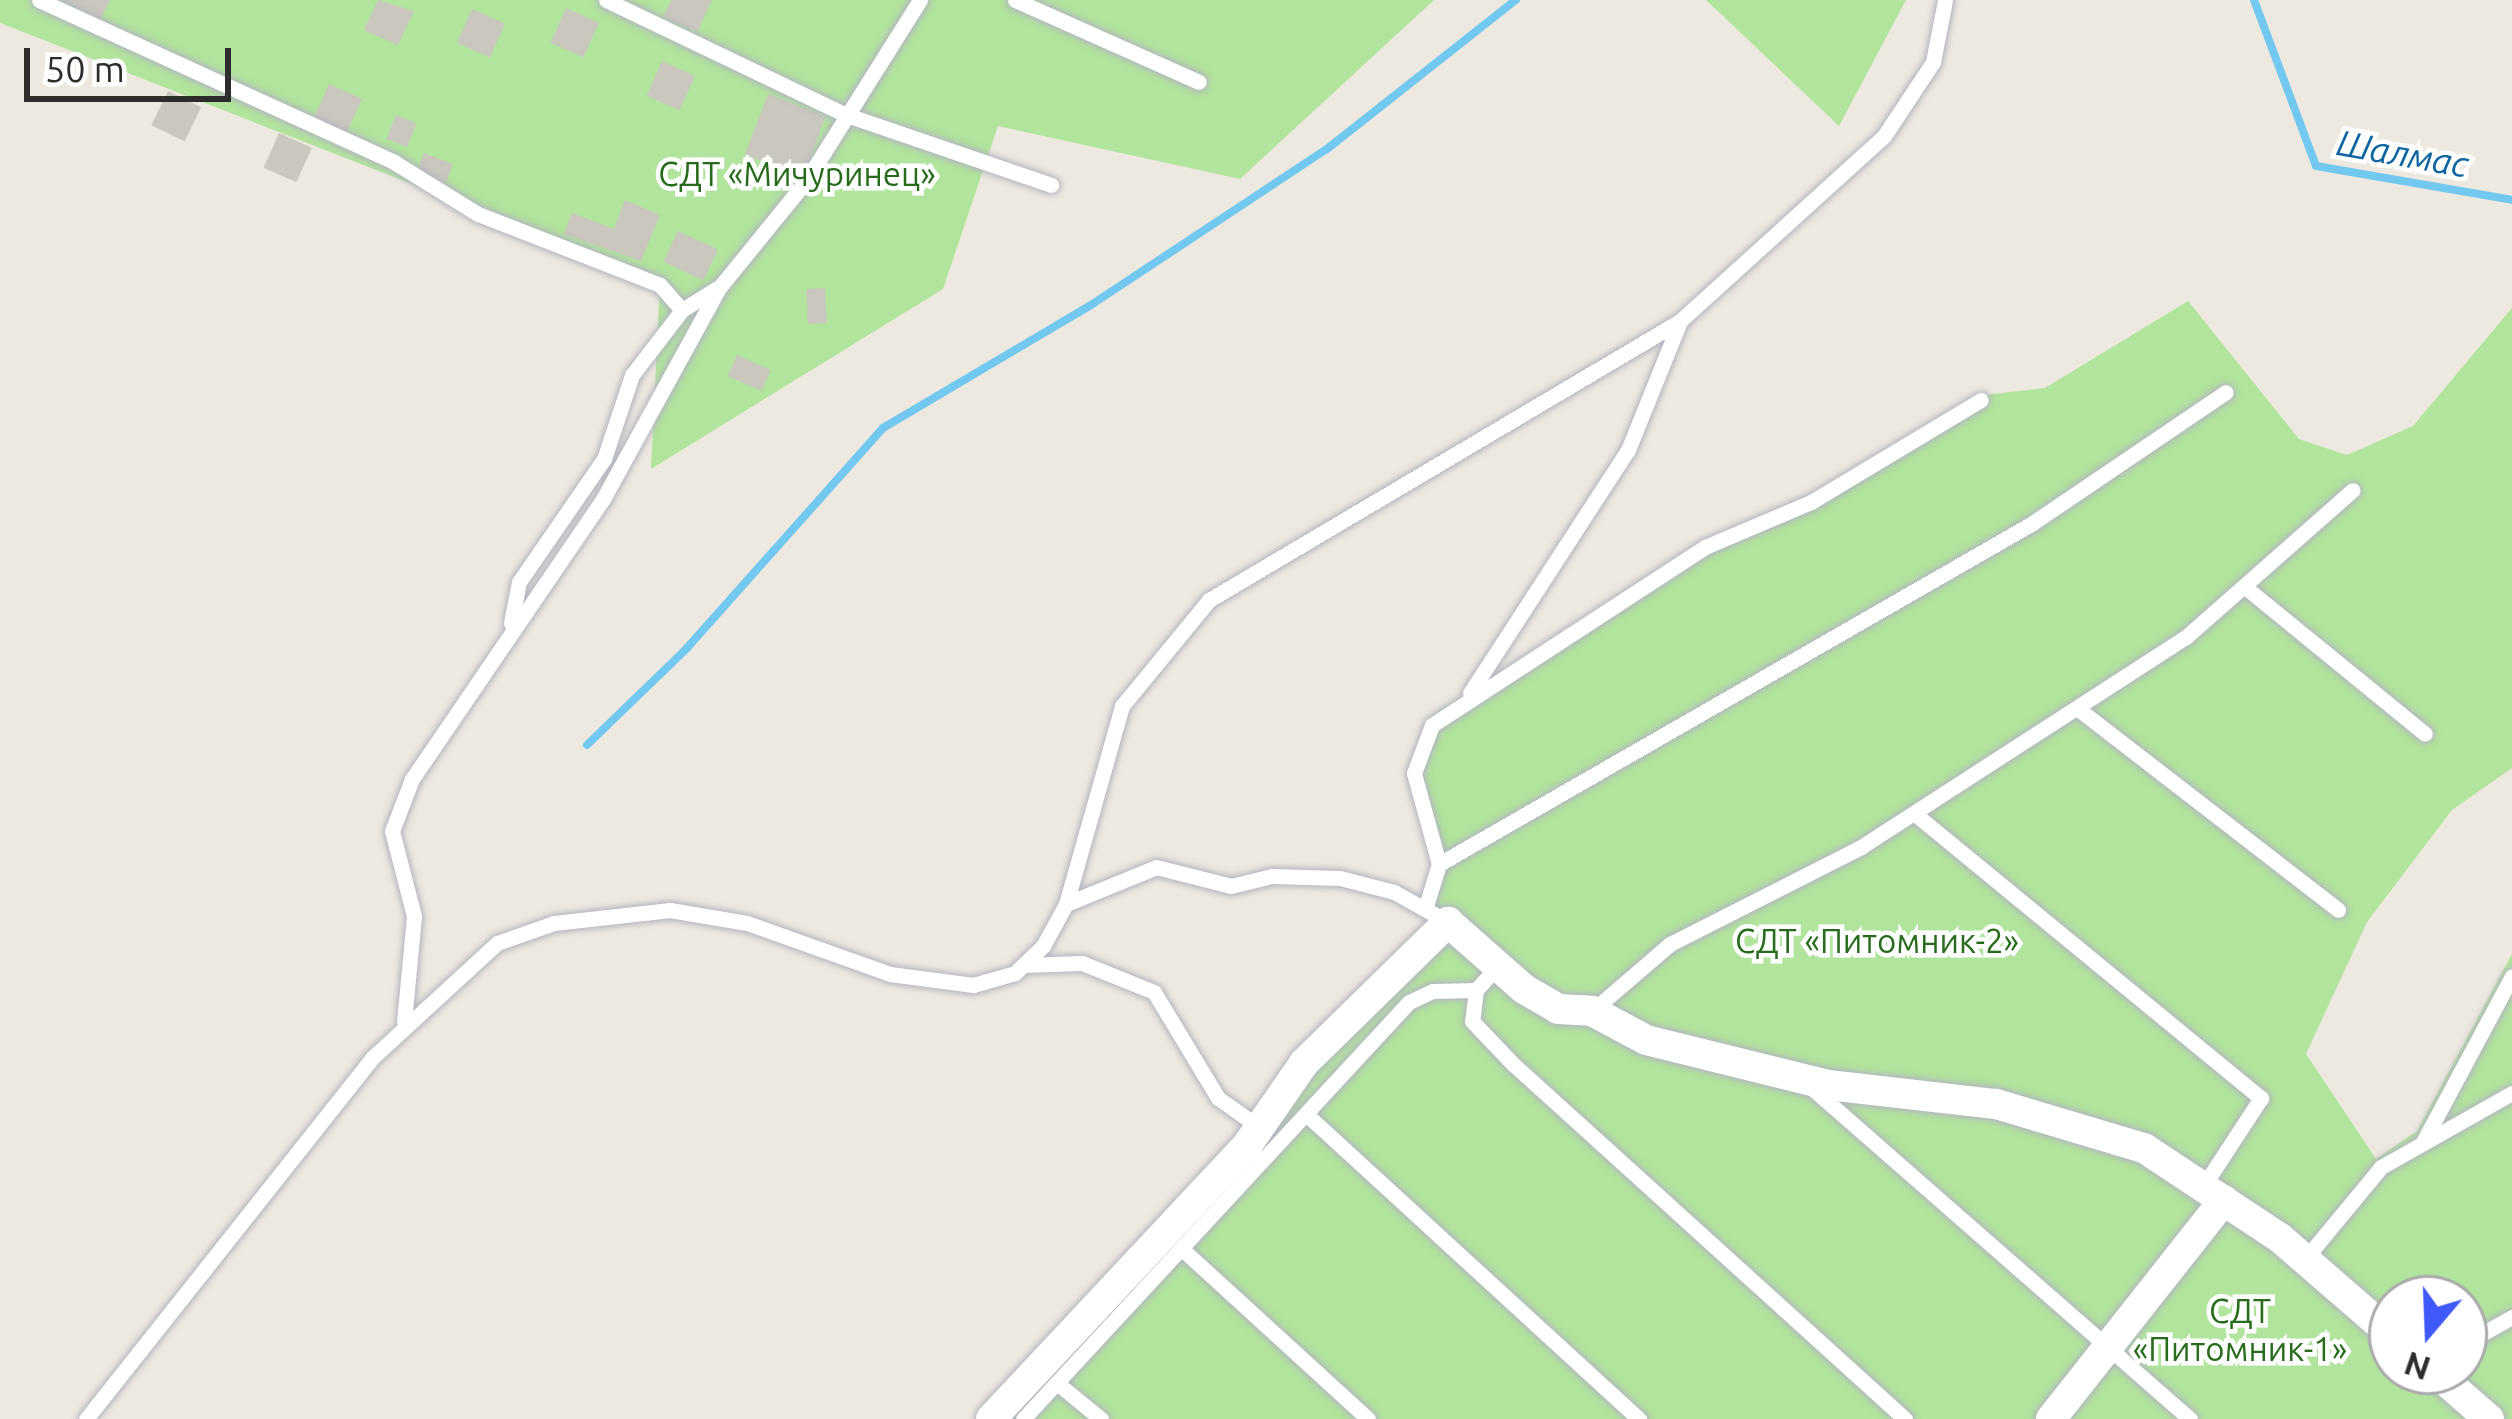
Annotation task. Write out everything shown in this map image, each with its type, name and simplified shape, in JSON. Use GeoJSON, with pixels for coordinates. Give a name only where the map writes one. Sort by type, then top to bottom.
{"type":"FeatureCollection","features":[{"type":"Feature","properties":{"kind":"street"},"geometry":{"type":"LineString","coordinates":[[991,1419],[1259,1127],[1304,1063],[1437,914],[1486,979],[1558,1009],[1592,1011],[1646,1040],[1798,1076],[1996,1104],[2144,1148],[2305,1259],[2368,1314]]}},
{"type":"Feature","properties":{"kind":"street"},"geometry":{"type":"LineString","coordinates":[[2051,1419],[2106,1351],[2214,1193]]}},
{"type":"Feature","properties":{"kind":"street"},"geometry":{"type":"LineString","coordinates":[[2462,1395],[2489,1419]]}},
{"type":"Feature","properties":{"kind":"lane"},"geometry":{"type":"LineString","coordinates":[[39,0],[394,162],[478,214],[660,285],[682,310]]}},
{"type":"Feature","properties":{"kind":"lane"},"geometry":{"type":"LineString","coordinates":[[606,0],[844,114],[1051,185]]}},
{"type":"Feature","properties":{"kind":"lane"},"geometry":{"type":"LineString","coordinates":[[403,1025],[414,916],[392,831],[442,725],[603,499],[719,288],[806,182],[844,114],[920,0]]}},
{"type":"Feature","properties":{"kind":"lane"},"geometry":{"type":"LineString","coordinates":[[1015,0],[1199,82]]}},
{"type":"Feature","properties":{"kind":"lane"},"geometry":{"type":"LineString","coordinates":[[1023,965],[1066,904],[1122,706],[1209,600],[1680,321],[1884,136],[1933,62],[1945,0]]}},
{"type":"Feature","properties":{"kind":"lane"},"geometry":{"type":"LineString","coordinates":[[509,631],[519,582],[604,459],[632,375],[682,310],[719,288]]}},
{"type":"Feature","properties":{"kind":"lane"},"geometry":{"type":"LineString","coordinates":[[1468,696],[1628,450],[1680,321]]}},
{"type":"Feature","properties":{"kind":"lane"},"geometry":{"type":"LineString","coordinates":[[1439,864],[2031,524],[2226,392]]}},
{"type":"Feature","properties":{"kind":"lane"},"geometry":{"type":"LineString","coordinates":[[1066,904],[1156,867],[1231,886],[1272,877],[1340,878],[1437,914],[1439,864],[1414,773],[1432,725],[1468,696],[1612,614],[1705,547],[1811,502],[1981,400]]}},
{"type":"Feature","properties":{"kind":"lane"},"geometry":{"type":"LineString","coordinates":[[1592,1011],[1670,944],[1915,814],[2186,637],[2353,490]]}},
{"type":"Feature","properties":{"kind":"lane"},"geometry":{"type":"LineString","coordinates":[[2245,586],[2426,734]]}},
{"type":"Feature","properties":{"kind":"lane"},"geometry":{"type":"LineString","coordinates":[[2077,708],[2338,910]]}},
{"type":"Feature","properties":{"kind":"lane"},"geometry":{"type":"LineString","coordinates":[[1915,814],[2261,1098],[2214,1193]]}},
{"type":"Feature","properties":{"kind":"lane"},"geometry":{"type":"LineString","coordinates":[[86,1419],[403,1025],[496,943],[554,923],[654,911],[747,923],[935,985],[973,985],[1023,965],[1082,963],[1154,992],[1218,1098],[1259,1127]]}},
{"type":"Feature","properties":{"kind":"lane"},"geometry":{"type":"LineString","coordinates":[[2423,1143],[2512,976]]}},
{"type":"Feature","properties":{"kind":"lane"},"geometry":{"type":"LineString","coordinates":[[1023,1419],[1409,1002],[1433,991],[1486,979]]}},
{"type":"Feature","properties":{"kind":"lane"},"geometry":{"type":"LineString","coordinates":[[1486,979],[1472,1021],[1513,1064],[1905,1419]]}},
{"type":"Feature","properties":{"kind":"lane"},"geometry":{"type":"LineString","coordinates":[[1798,1076],[2106,1351],[2191,1419]]}},
{"type":"Feature","properties":{"kind":"lane"},"geometry":{"type":"LineString","coordinates":[[2305,1259],[2381,1167],[2512,1093]]}},
{"type":"Feature","properties":{"kind":"lane"},"geometry":{"type":"LineString","coordinates":[[1306,1114],[1639,1419]]}},
{"type":"Feature","properties":{"kind":"lane"},"geometry":{"type":"LineString","coordinates":[[1182,1249],[1368,1419]]}},
{"type":"Feature","properties":{"kind":"lane"},"geometry":{"type":"LineString","coordinates":[[1057,1383],[1101,1419]]}},
{"type":"Feature","properties":{"kind":"green space","name":"СДТ «Мичуринец»"},"geometry":{"type":"Polygon","coordinates":[[[0,0],[1434,0],[1240,179],[998,126],[943,289],[651,469],[660,281],[0,23],[0,0]]]}},
{"type":"Feature","properties":{"kind":"green space"},"geometry":{"type":"Polygon","coordinates":[[[1706,0],[1906,0],[1839,126],[1706,0]]]}},
{"type":"Feature","properties":{"kind":"green space","name":"СДТ «Питомник-2»"},"geometry":{"type":"Polygon","coordinates":[[[2188,301],[2299,439],[2347,455],[2413,426],[2512,308],[2512,768],[2452,810],[2367,922],[2306,1054],[2376,1159],[2417,1131],[2512,954],[2512,1419],[996,1419],[1442,909],[1424,900],[1432,860],[1427,825],[1406,774],[1428,718],[1708,539],[1803,501],[1977,396],[2045,388],[2188,301]]]}},
{"type":"Feature","properties":{"kind":"building"},"geometry":{"type":"Polygon","coordinates":[[[61,0],[110,0],[101,19],[61,0]]]}},
{"type":"Feature","properties":{"kind":"building"},"geometry":{"type":"Polygon","coordinates":[[[378,0],[414,11],[398,45],[364,30],[378,0]]]}},
{"type":"Feature","properties":{"kind":"building"},"geometry":{"type":"Polygon","coordinates":[[[671,0],[712,0],[697,32],[663,17],[671,0]]]}},
{"type":"Feature","properties":{"kind":"building"},"geometry":{"type":"Polygon","coordinates":[[[566,8],[599,23],[583,57],[551,43],[566,8]]]}},
{"type":"Feature","properties":{"kind":"building"},"geometry":{"type":"Polygon","coordinates":[[[472,9],[505,24],[490,57],[457,43],[472,9]]]}},
{"type":"Feature","properties":{"kind":"building"},"geometry":{"type":"Polygon","coordinates":[[[662,61],[695,76],[679,110],[647,96],[662,61]]]}},
{"type":"Feature","properties":{"kind":"building"},"geometry":{"type":"Polygon","coordinates":[[[329,84],[362,99],[346,133],[314,119],[329,84]]]}},
{"type":"Feature","properties":{"kind":"building"},"geometry":{"type":"Polygon","coordinates":[[[168,91],[201,107],[185,141],[151,125],[168,91]]]}},
{"type":"Feature","properties":{"kind":"building"},"geometry":{"type":"Polygon","coordinates":[[[768,94],[826,116],[803,177],[745,155],[768,94]]]}},
{"type":"Feature","properties":{"kind":"building"},"geometry":{"type":"Polygon","coordinates":[[[396,115],[416,123],[407,147],[386,139],[396,115]]]}},
{"type":"Feature","properties":{"kind":"building"},"geometry":{"type":"Polygon","coordinates":[[[279,133],[312,148],[296,182],[264,168],[279,133]]]}},
{"type":"Feature","properties":{"kind":"building"},"geometry":{"type":"Polygon","coordinates":[[[424,153],[453,164],[445,184],[416,173],[424,153]]]}},
{"type":"Feature","properties":{"kind":"building"},"geometry":{"type":"Polygon","coordinates":[[[625,200],[660,215],[641,261],[564,234],[572,213],[614,229],[625,200]]]}},
{"type":"Feature","properties":{"kind":"building"},"geometry":{"type":"Polygon","coordinates":[[[678,231],[718,250],[704,280],[664,262],[678,231]]]}},
{"type":"Feature","properties":{"kind":"building"},"geometry":{"type":"Polygon","coordinates":[[[825,288],[827,323],[808,324],[806,289],[825,288]]]}},
{"type":"Feature","properties":{"kind":"building"},"geometry":{"type":"Polygon","coordinates":[[[737,355],[771,370],[761,391],[728,376],[737,355]]]}},
{"type":"Feature","properties":{"kind":"waterway"},"geometry":{"type":"LineString","coordinates":[[587,745],[687,648],[883,428],[1094,303],[1327,149],[1516,0]]}},
{"type":"Feature","properties":{"kind":"waterway","name":"Шалмас"},"geometry":{"type":"LineString","coordinates":[[2254,0],[2316,166],[2512,200]]}},
{"type":"Feature","properties":{"kind":"park label","name":"СДТ «Питомник-1»"},"geometry":{"type":"Point","coordinates":[2240,1330]}}]}
